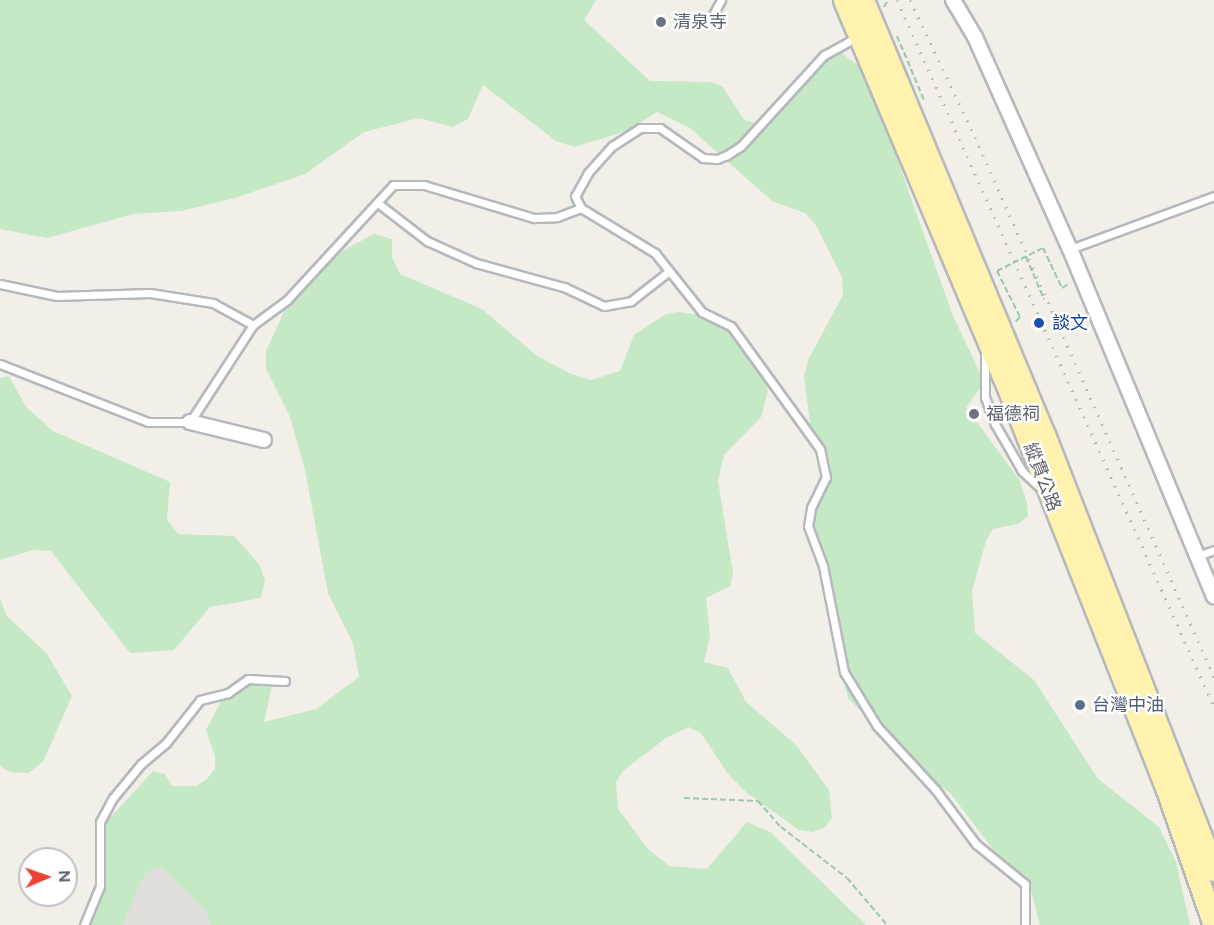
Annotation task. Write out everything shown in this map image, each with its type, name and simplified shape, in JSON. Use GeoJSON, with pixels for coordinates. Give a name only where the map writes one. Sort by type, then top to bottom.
{"type":"FeatureCollection","features":[{"type":"Feature","properties":{"kind":"main road","name":"縱貫公路"},"geometry":{"type":"LineString","coordinates":[[844,0],[985,334],[1011,376],[1051,500],[1214,870]]}},
{"type":"Feature","properties":{"kind":"main road","name":"縱貫公路"},"geometry":{"type":"LineString","coordinates":[[863,0],[1139,699],[1214,925]]}},
{"type":"Feature","properties":{"kind":"street"},"geometry":{"type":"LineString","coordinates":[[954,0],[975,37],[1070,249],[1214,596]]}},
{"type":"Feature","properties":{"kind":"street"},"geometry":{"type":"LineString","coordinates":[[190,422],[264,440]]}},
{"type":"Feature","properties":{"kind":"lane"},"geometry":{"type":"LineString","coordinates":[[711,20],[721,0]]}},
{"type":"Feature","properties":{"kind":"lane"},"geometry":{"type":"LineString","coordinates":[[859,36],[824,55],[741,146],[717,159],[704,158],[660,128],[640,128],[612,146],[588,173],[575,196],[581,208],[655,253],[702,312],[731,326],[820,449],[826,477],[811,508],[808,526],[823,566],[844,672],[877,726],[949,806],[976,844],[1025,885],[1025,925]]}},
{"type":"Feature","properties":{"kind":"lane"},"geometry":{"type":"LineString","coordinates":[[0,364],[148,422],[190,422],[253,325],[287,300],[379,204],[393,185],[424,185],[534,218],[557,217],[581,208]]}},
{"type":"Feature","properties":{"kind":"lane"},"geometry":{"type":"LineString","coordinates":[[1070,249],[1214,196]]}},
{"type":"Feature","properties":{"kind":"lane"},"geometry":{"type":"LineString","coordinates":[[379,204],[427,241],[476,263],[564,287],[604,306],[631,301],[668,272]]}},
{"type":"Feature","properties":{"kind":"lane"},"geometry":{"type":"LineString","coordinates":[[0,284],[57,296],[150,292],[213,303],[253,325]]}},
{"type":"Feature","properties":{"kind":"lane"},"geometry":{"type":"LineString","coordinates":[[985,334],[985,397],[995,424],[1022,471],[1051,500]]}},
{"type":"Feature","properties":{"kind":"lane"},"geometry":{"type":"LineString","coordinates":[[1197,556],[1214,550]]}},
{"type":"Feature","properties":{"kind":"lane"},"geometry":{"type":"LineString","coordinates":[[84,925],[100,886],[100,822],[113,798],[141,764],[166,743],[200,699],[228,693],[248,679],[285,681]]}},
{"type":"Feature","properties":{"kind":"path"},"geometry":{"type":"LineString","coordinates":[[888,0],[883,6],[888,16]]}},
{"type":"Feature","properties":{"kind":"path"},"geometry":{"type":"LineString","coordinates":[[892,26],[924,100]]}},
{"type":"Feature","properties":{"kind":"path"},"geometry":{"type":"LineString","coordinates":[[1020,317],[998,271],[1043,248],[1062,288]]}},
{"type":"Feature","properties":{"kind":"path"},"geometry":{"type":"LineString","coordinates":[[1026,257],[1044,299]]}},
{"type":"Feature","properties":{"kind":"path"},"geometry":{"type":"LineString","coordinates":[[684,798],[758,801],[781,827],[847,878],[887,925]]}},
{"type":"Feature","properties":{"kind":"shaded area"},"geometry":{"type":"Polygon","coordinates":[[[160,866],[206,911],[211,925],[123,925],[140,883],[148,872],[160,866]]]}},
{"type":"Feature","properties":{"kind":"green space"},"geometry":{"type":"Polygon","coordinates":[[[0,0],[596,0],[584,20],[650,81],[712,82],[723,87],[744,120],[756,123],[777,110],[819,65],[839,51],[859,66],[885,125],[953,316],[980,373],[982,386],[966,407],[1019,479],[1027,503],[1028,516],[1018,524],[993,529],[986,541],[972,591],[975,633],[1034,680],[1098,779],[1159,827],[1176,862],[1190,925],[1040,925],[1030,887],[995,852],[951,794],[911,762],[848,698],[833,633],[827,566],[807,532],[831,475],[829,458],[811,430],[804,377],[808,360],[843,295],[842,277],[816,225],[805,213],[772,201],[690,128],[657,112],[627,131],[574,147],[556,141],[483,85],[468,119],[453,127],[419,118],[364,132],[305,174],[235,198],[181,211],[133,214],[47,238],[0,229],[0,0]]]}},
{"type":"Feature","properties":{"kind":"green space"},"geometry":{"type":"Polygon","coordinates":[[[374,234],[392,239],[392,257],[400,274],[482,309],[537,356],[571,374],[591,380],[620,371],[634,335],[666,314],[678,312],[718,317],[761,366],[768,391],[761,417],[724,455],[718,481],[733,573],[730,586],[706,598],[710,636],[704,662],[728,668],[746,702],[796,745],[829,790],[832,818],[824,828],[812,832],[799,830],[747,793],[728,774],[701,733],[689,727],[666,738],[623,771],[616,782],[618,809],[648,849],[669,866],[707,869],[747,822],[770,832],[866,925],[211,925],[206,911],[160,866],[148,872],[140,883],[123,925],[85,925],[98,883],[98,831],[153,771],[165,774],[172,786],[196,786],[207,779],[215,769],[215,756],[206,730],[225,694],[255,677],[272,685],[264,722],[316,709],[359,677],[353,643],[328,593],[305,470],[290,417],[266,369],[266,351],[288,303],[342,251],[374,234]]]}},
{"type":"Feature","properties":{"kind":"green space"},"geometry":{"type":"Polygon","coordinates":[[[9,376],[26,407],[53,431],[170,482],[167,520],[178,534],[234,536],[259,564],[265,580],[261,598],[210,607],[174,650],[130,653],[51,551],[33,550],[0,560],[0,378],[9,376]]]}},
{"type":"Feature","properties":{"kind":"green space"},"geometry":{"type":"Polygon","coordinates":[[[0,598],[6,615],[47,654],[72,696],[43,762],[28,773],[10,772],[0,766],[0,598]]]}},
{"type":"Feature","properties":{"kind":"railway"},"geometry":{"type":"LineString","coordinates":[[897,0],[1214,707]]}},
{"type":"Feature","properties":{"kind":"railway"},"geometry":{"type":"LineString","coordinates":[[910,0],[975,137],[1214,677]]}},
{"type":"Feature","properties":{"kind":"place","name":"清泉寺"},"geometry":{"type":"Point","coordinates":[661,22]}},
{"type":"Feature","properties":{"kind":"place","name":"談文"},"geometry":{"type":"Point","coordinates":[1039,323]}},
{"type":"Feature","properties":{"kind":"place","name":"福德祠"},"geometry":{"type":"Point","coordinates":[974,414]}},
{"type":"Feature","properties":{"kind":"place","name":"台灣中油"},"geometry":{"type":"Point","coordinates":[1080,705]}}]}
